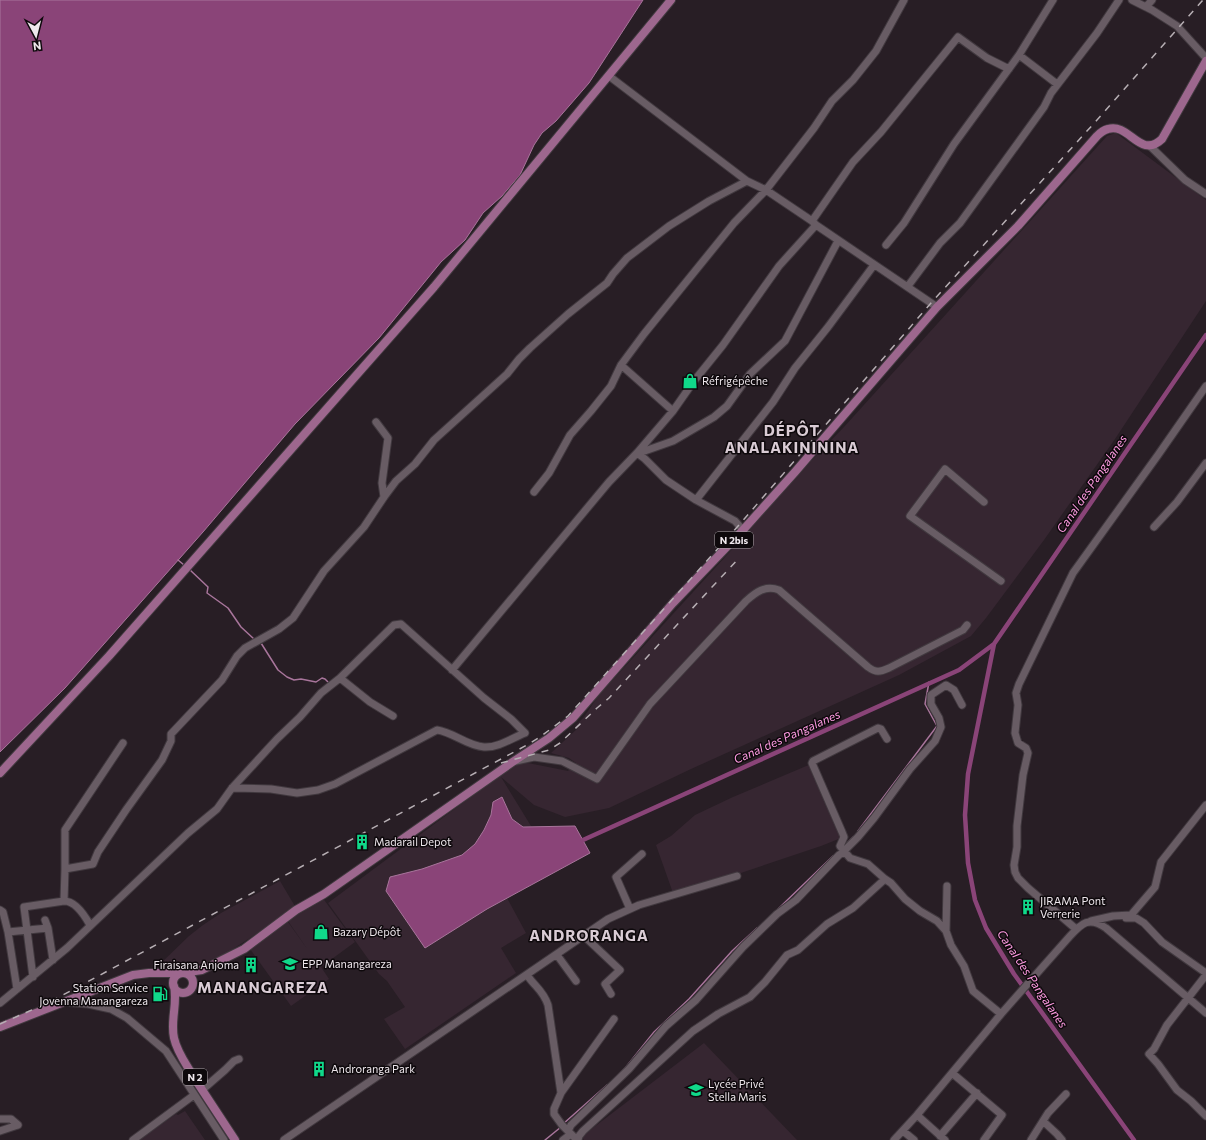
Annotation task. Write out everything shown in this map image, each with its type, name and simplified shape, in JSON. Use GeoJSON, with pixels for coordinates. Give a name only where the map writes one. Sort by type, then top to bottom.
{"type":"FeatureCollection","features":[{"type":"Feature","properties":{"kind":"main road"},"geometry":{"type":"LineString","coordinates":[[0,773],[114,650],[434,287],[671,0]]}},
{"type":"Feature","properties":{"kind":"main road"},"geometry":{"type":"LineString","coordinates":[[1150,146],[1157,144],[1162,139],[1206,60]]}},
{"type":"Feature","properties":{"kind":"main road","name":"N 2bis"},"geometry":{"type":"LineString","coordinates":[[212,966],[244,949],[296,910],[324,894],[549,738],[573,718],[673,603],[743,530],[795,472],[937,307],[1018,226],[1097,136],[1107,129],[1114,128],[1121,130],[1142,144],[1150,146]]}},
{"type":"Feature","properties":{"kind":"main road"},"geometry":{"type":"LineString","coordinates":[[0,1027],[133,975],[149,973],[182,973],[202,970],[212,966]]}},
{"type":"Feature","properties":{"kind":"main road"},"geometry":{"type":"LineString","coordinates":[[175,1009],[179,1000],[198,978],[212,966]]}},
{"type":"Feature","properties":{"kind":"main road"},"geometry":{"type":"LineString","coordinates":[[149,973],[163,976],[173,986],[178,991],[182,992],[190,989],[193,983],[191,977],[186,973],[182,973],[174,977],[173,986]]}},
{"type":"Feature","properties":{"kind":"main road","name":"N 2"},"geometry":{"type":"LineString","coordinates":[[173,986],[176,994],[175,1009],[172,1021],[174,1040],[202,1090],[235,1140]]}},
{"type":"Feature","properties":{"kind":"street"},"geometry":{"type":"LineString","coordinates":[[534,492],[549,473],[570,435],[611,386],[621,365],[671,300],[729,229],[766,190],[814,128],[832,101],[853,80],[876,51],[904,0]]}},
{"type":"Feature","properties":{"kind":"street"},"geometry":{"type":"LineString","coordinates":[[886,245],[904,223],[954,144],[1019,55],[1052,0]]}},
{"type":"Feature","properties":{"kind":"street"},"geometry":{"type":"LineString","coordinates":[[908,286],[940,243],[960,223],[1044,107],[1057,84],[1097,33],[1119,0]]}},
{"type":"Feature","properties":{"kind":"street"},"geometry":{"type":"LineString","coordinates":[[1133,0],[1179,28],[1206,60]]}},
{"type":"Feature","properties":{"kind":"street"},"geometry":{"type":"LineString","coordinates":[[1146,7],[1152,0]]}},
{"type":"Feature","properties":{"kind":"street"},"geometry":{"type":"LineString","coordinates":[[452,670],[609,482],[673,412],[694,381],[723,345],[779,266],[814,223],[853,162],[881,132],[958,38],[986,58],[1008,69]]}},
{"type":"Feature","properties":{"kind":"street"},"geometry":{"type":"LineString","coordinates":[[1019,55],[1057,84]]}},
{"type":"Feature","properties":{"kind":"street"},"geometry":{"type":"LineString","coordinates":[[609,76],[747,181],[766,190],[838,241],[908,286],[937,307]]}},
{"type":"Feature","properties":{"kind":"street"},"geometry":{"type":"LineString","coordinates":[[1150,146],[1185,180],[1206,194]]}},
{"type":"Feature","properties":{"kind":"street"},"geometry":{"type":"LineString","coordinates":[[64,869],[93,864],[98,852],[162,760],[171,741],[171,734],[222,680],[237,656],[245,648],[279,629],[293,618],[324,571],[364,527],[396,481],[415,464],[434,440],[506,374],[518,359],[530,348],[568,314],[607,283],[627,258],[669,226],[709,201],[747,181]]}},
{"type":"Feature","properties":{"kind":"street"},"geometry":{"type":"LineString","coordinates":[[637,453],[673,441],[714,417],[727,406],[750,374],[785,341],[838,241]]}},
{"type":"Feature","properties":{"kind":"street"},"geometry":{"type":"LineString","coordinates":[[696,500],[769,407],[795,368],[847,303],[862,279],[874,265]]}},
{"type":"Feature","properties":{"kind":"street"},"geometry":{"type":"LineString","coordinates":[[621,365],[673,412]]}},
{"type":"Feature","properties":{"kind":"street"},"geometry":{"type":"LineString","coordinates":[[1076,929],[1028,888],[1018,878],[1015,872],[1014,864],[1018,812],[1023,775],[1028,753],[1026,748],[1018,743],[1015,734],[1018,705],[1016,693],[1073,573],[1206,386]]}},
{"type":"Feature","properties":{"kind":"street"},"geometry":{"type":"LineString","coordinates":[[376,422],[388,438],[382,483],[384,497]]}},
{"type":"Feature","properties":{"kind":"street"},"geometry":{"type":"LineString","coordinates":[[637,453],[666,480],[696,500],[735,521],[743,530]]}},
{"type":"Feature","properties":{"kind":"street"},"geometry":{"type":"LineString","coordinates":[[1154,527],[1177,502],[1206,463]]}},
{"type":"Feature","properties":{"kind":"street"},"geometry":{"type":"LineString","coordinates":[[984,502],[945,470],[910,516],[1001,581]]}},
{"type":"Feature","properties":{"kind":"street"},"geometry":{"type":"LineString","coordinates":[[514,761],[534,758],[562,760],[597,779],[650,704],[746,601],[759,590],[773,588],[779,590],[875,672],[889,668],[963,630],[967,625]]}},
{"type":"Feature","properties":{"kind":"street"},"geometry":{"type":"LineString","coordinates":[[0,1003],[53,960],[188,833],[217,809],[232,788],[321,693],[340,678],[394,625],[401,624],[484,698],[511,719],[525,733],[495,745],[483,747],[444,731],[437,730],[335,784],[318,790],[297,793],[272,789],[232,788]]}},
{"type":"Feature","properties":{"kind":"street"},"geometry":{"type":"LineString","coordinates":[[340,678],[370,702],[393,716]]}},
{"type":"Feature","properties":{"kind":"street"},"geometry":{"type":"LineString","coordinates":[[563,1140],[571,1125],[629,1069],[666,1026],[696,1000],[743,947],[778,914],[796,900],[843,850],[858,837],[874,818],[910,768],[934,741],[941,727],[939,718],[931,704],[931,695],[946,685],[954,690],[962,705]]}},
{"type":"Feature","properties":{"kind":"street"},"geometry":{"type":"LineString","coordinates":[[887,739],[881,729],[878,728],[813,761],[812,763],[844,837],[840,846],[843,850],[850,858],[868,864],[891,883],[905,899],[920,911],[937,921],[946,931]]}},
{"type":"Feature","properties":{"kind":"street"},"geometry":{"type":"LineString","coordinates":[[64,901],[65,830],[123,743]]}},
{"type":"Feature","properties":{"kind":"street"},"geometry":{"type":"LineString","coordinates":[[894,1140],[1016,996],[1037,975],[1076,929],[1087,922],[1113,916],[1131,915],[1155,887],[1161,862],[1206,805]]}},
{"type":"Feature","properties":{"kind":"street"},"geometry":{"type":"LineString","coordinates":[[630,909],[616,877],[617,874],[642,854]]}},
{"type":"Feature","properties":{"kind":"street"},"geometry":{"type":"LineString","coordinates":[[284,1140],[608,919],[630,909],[737,876]]}},
{"type":"Feature","properties":{"kind":"street"},"geometry":{"type":"LineString","coordinates":[[614,1019],[561,1093],[554,1109],[554,1114],[567,1130],[578,1140],[583,1131],[693,1031],[718,1014],[750,997],[765,982],[787,955],[798,950],[827,924],[853,908],[885,879]]}},
{"type":"Feature","properties":{"kind":"street"},"geometry":{"type":"LineString","coordinates":[[947,886],[946,931],[951,945],[964,966],[973,991],[1001,1014]]}},
{"type":"Feature","properties":{"kind":"street"},"geometry":{"type":"LineString","coordinates":[[33,977],[25,906],[69,901],[84,914],[90,926]]}},
{"type":"Feature","properties":{"kind":"street"},"geometry":{"type":"LineString","coordinates":[[0,910],[3,912],[8,932],[17,989]]}},
{"type":"Feature","properties":{"kind":"street"},"geometry":{"type":"LineString","coordinates":[[1113,916],[1119,918],[1136,918],[1144,923],[1162,942],[1206,974],[1167,1025],[1150,1054],[1177,1090],[1206,1116]]}},
{"type":"Feature","properties":{"kind":"street"},"geometry":{"type":"LineString","coordinates":[[45,920],[48,928],[53,960]]}},
{"type":"Feature","properties":{"kind":"street"},"geometry":{"type":"LineString","coordinates":[[1087,922],[1095,922],[1106,928],[1206,1013]]}},
{"type":"Feature","properties":{"kind":"street"},"geometry":{"type":"LineString","coordinates":[[8,932],[48,928]]}},
{"type":"Feature","properties":{"kind":"street"},"geometry":{"type":"LineString","coordinates":[[584,936],[620,970],[605,984],[611,994]]}},
{"type":"Feature","properties":{"kind":"street"},"geometry":{"type":"LineString","coordinates":[[557,955],[576,981]]}},
{"type":"Feature","properties":{"kind":"street"},"geometry":{"type":"LineString","coordinates":[[527,975],[532,982],[539,987],[548,1005],[561,1093]]}},
{"type":"Feature","properties":{"kind":"street"},"geometry":{"type":"LineString","coordinates":[[63,1002],[99,1006],[110,1009],[127,1018],[166,1051],[224,1140]]}},
{"type":"Feature","properties":{"kind":"street"},"geometry":{"type":"LineString","coordinates":[[202,1090],[234,1060],[239,1059]]}},
{"type":"Feature","properties":{"kind":"street"},"geometry":{"type":"LineString","coordinates":[[952,1073],[1002,1114],[984,1140]]}},
{"type":"Feature","properties":{"kind":"street"},"geometry":{"type":"LineString","coordinates":[[917,1114],[942,1138],[977,1093]]}},
{"type":"Feature","properties":{"kind":"street"},"geometry":{"type":"LineString","coordinates":[[1031,1140],[1044,1122],[1048,1113],[1066,1094]]}},
{"type":"Feature","properties":{"kind":"street"},"geometry":{"type":"LineString","coordinates":[[133,1140],[194,1095]]}},
{"type":"Feature","properties":{"kind":"street"},"geometry":{"type":"LineString","coordinates":[[0,1119],[11,1119],[18,1126],[0,1131]]}},
{"type":"Feature","properties":{"kind":"street"},"geometry":{"type":"LineString","coordinates":[[1044,1122],[1062,1140]]}},
{"type":"Feature","properties":{"kind":"street"},"geometry":{"type":"LineString","coordinates":[[903,1131],[914,1140]]}},
{"type":"Feature","properties":{"kind":"shaded area"},"geometry":{"type":"Polygon","coordinates":[[[0,0],[643,0],[589,83],[556,121],[542,133],[534,145],[520,175],[502,196],[483,213],[465,240],[441,262],[379,338],[295,424],[203,532],[65,688],[0,752],[0,0]]]}},
{"type":"Feature","properties":{"kind":"shaded area"},"geometry":{"type":"Polygon","coordinates":[[[1116,133],[1206,200],[1206,301],[1115,439],[1044,540],[986,618],[971,636],[899,675],[691,769],[609,808],[565,817],[534,805],[501,777],[558,870],[507,898],[526,933],[501,948],[516,973],[405,1049],[384,1019],[405,1007],[387,981],[379,974],[328,903],[515,764],[523,762],[568,771],[576,763],[569,758],[551,753],[577,729],[575,726],[584,717],[598,696],[1107,136],[1116,133]]]}},
{"type":"Feature","properties":{"kind":"shaded area"},"geometry":{"type":"Polygon","coordinates":[[[811,764],[841,838],[702,886],[673,893],[656,845],[671,836],[695,815],[811,764]]]}},
{"type":"Feature","properties":{"kind":"shaded area"},"geometry":{"type":"Polygon","coordinates":[[[502,797],[512,819],[523,827],[575,826],[590,853],[487,909],[425,948],[386,891],[390,877],[422,869],[462,855],[475,844],[484,830],[491,815],[493,802],[502,797]]]}},
{"type":"Feature","properties":{"kind":"shaded area"},"geometry":{"type":"Polygon","coordinates":[[[280,881],[296,908],[230,951],[218,957],[197,965],[159,965],[189,936],[203,925],[221,913],[280,881]]]}},
{"type":"Feature","properties":{"kind":"shaded area"},"geometry":{"type":"Polygon","coordinates":[[[322,897],[355,942],[321,967],[329,979],[291,1006],[250,949],[288,922],[308,950],[288,921],[322,897]]]}},
{"type":"Feature","properties":{"kind":"shaded area","name":"Lycée Privé Stella Maris"},"geometry":{"type":"Polygon","coordinates":[[[704,1043],[797,1140],[584,1140],[581,1137],[704,1043]]]}},
{"type":"Feature","properties":{"kind":"shaded area"},"geometry":{"type":"Polygon","coordinates":[[[185,1111],[205,1140],[139,1140],[176,1114],[178,1115],[185,1111]]]}},
{"type":"Feature","properties":{"kind":"waterway","name":"Canal des Pangalanes"},"geometry":{"type":"LineString","coordinates":[[583,840],[959,670],[994,644],[1206,335]]}},
{"type":"Feature","properties":{"kind":"waterway"},"geometry":{"type":"LineString","coordinates":[[178,560],[184,565]]}},
{"type":"Feature","properties":{"kind":"waterway"},"geometry":{"type":"LineString","coordinates":[[189,569],[208,587],[207,593],[228,608],[241,627],[254,639]]}},
{"type":"Feature","properties":{"kind":"waterway"},"geometry":{"type":"LineString","coordinates":[[261,643],[278,670],[287,677],[294,680],[301,679],[316,682],[322,678],[329,683]]}},
{"type":"Feature","properties":{"kind":"waterway","name":"Canal des Pangalanes"},"geometry":{"type":"LineString","coordinates":[[994,644],[968,774],[965,815],[968,863],[975,900],[986,928],[1014,974],[1134,1140]]}},
{"type":"Feature","properties":{"kind":"waterway"},"geometry":{"type":"LineString","coordinates":[[858,831],[937,726],[925,704],[929,682]]}},
{"type":"Feature","properties":{"kind":"waterway"},"geometry":{"type":"LineString","coordinates":[[843,847],[853,837]]}},
{"type":"Feature","properties":{"kind":"waterway"},"geometry":{"type":"LineString","coordinates":[[778,909],[833,856]]}},
{"type":"Feature","properties":{"kind":"waterway"},"geometry":{"type":"LineString","coordinates":[[614,1079],[626,1067],[654,1032],[689,999],[732,951],[757,928]]}},
{"type":"Feature","properties":{"kind":"waterway"},"geometry":{"type":"LineString","coordinates":[[563,1124],[607,1085]]}},
{"type":"Feature","properties":{"kind":"waterway"},"geometry":{"type":"LineString","coordinates":[[545,1140],[561,1127]]}},
{"type":"Feature","properties":{"kind":"railway"},"geometry":{"type":"LineString","coordinates":[[0,1024],[50,1002],[527,745],[568,716],[739,525],[931,303],[1097,120],[1203,0]]}},
{"type":"Feature","properties":{"kind":"railway"},"geometry":{"type":"LineString","coordinates":[[501,763],[549,750],[560,743],[609,698],[740,557]]}},
{"type":"Feature","properties":{"kind":"place","name":"Réfrigépêche"},"geometry":{"type":"Point","coordinates":[690,381]}},
{"type":"Feature","properties":{"kind":"place","name":"Madarail Depot"},"geometry":{"type":"Point","coordinates":[362,842]}},
{"type":"Feature","properties":{"kind":"place","name":"JIRAMA Pont Verrerie"},"geometry":{"type":"Point","coordinates":[1028,907]}},
{"type":"Feature","properties":{"kind":"place","name":"Bazary Dépôt"},"geometry":{"type":"Point","coordinates":[321,932]}},
{"type":"Feature","properties":{"kind":"place","name":"EPP Manangareza"},"geometry":{"type":"Point","coordinates":[290,964]}},
{"type":"Feature","properties":{"kind":"place","name":"Firaisana Anjoma"},"geometry":{"type":"Point","coordinates":[251,965]}},
{"type":"Feature","properties":{"kind":"place","name":"Station Service Jovenna Manangareza"},"geometry":{"type":"Point","coordinates":[160,994]}},
{"type":"Feature","properties":{"kind":"place","name":"Androranga Park"},"geometry":{"type":"Point","coordinates":[319,1069]}},
{"type":"Feature","properties":{"kind":"place","name":"Lycée Privé Stella Maris"},"geometry":{"type":"Point","coordinates":[696,1090]}},
{"type":"Feature","properties":{"kind":"district","name":"DÉPÔT ANALAKINININA"},"geometry":{"type":"Point","coordinates":[792,440]}},
{"type":"Feature","properties":{"kind":"district","name":"ANDRORANGA"},"geometry":{"type":"Point","coordinates":[589,936]}},
{"type":"Feature","properties":{"kind":"district","name":"MANANGAREZA"},"geometry":{"type":"Point","coordinates":[263,988]}}]}
